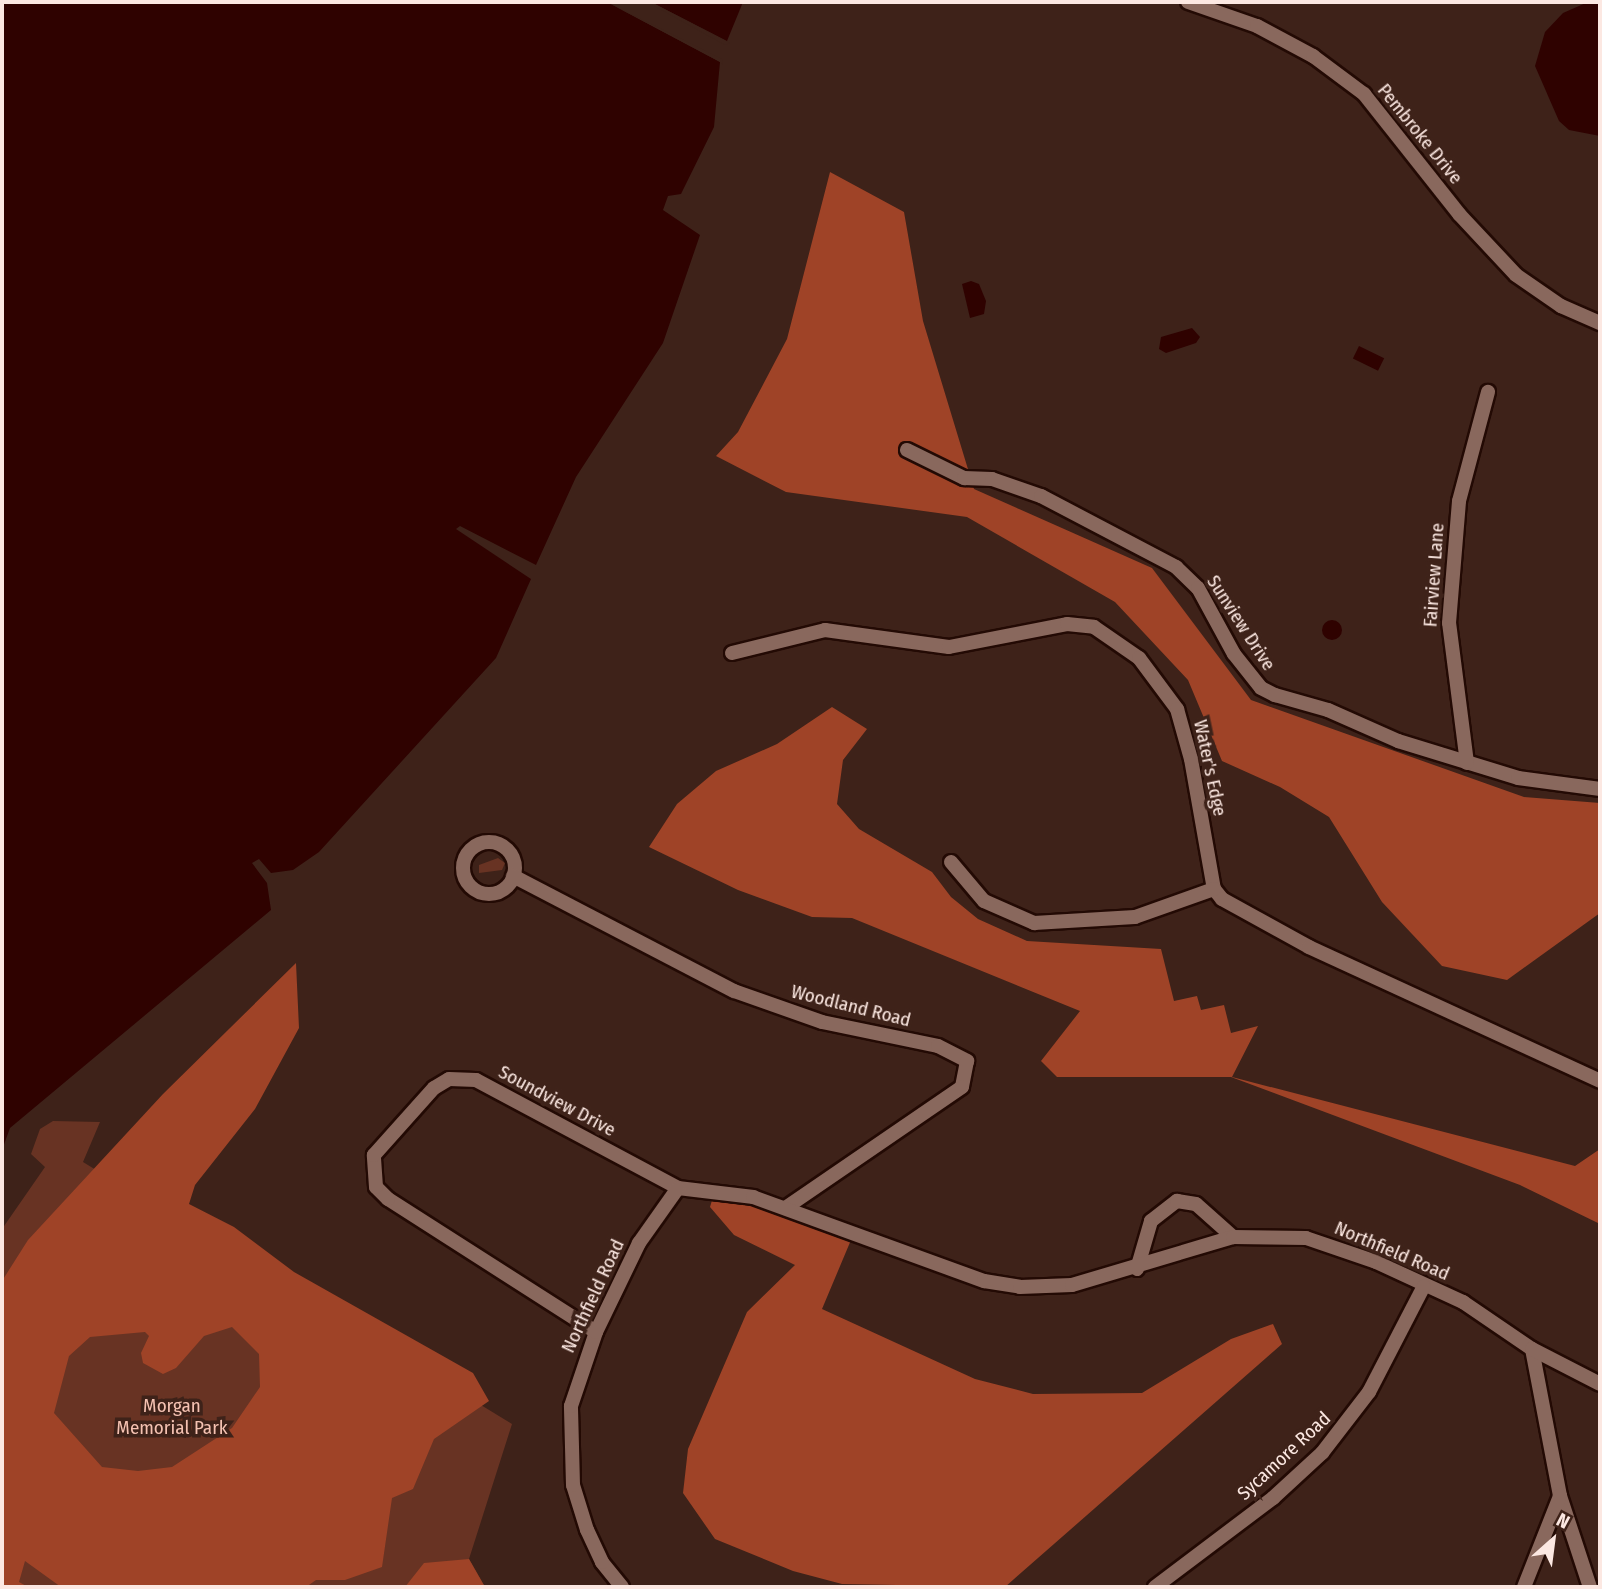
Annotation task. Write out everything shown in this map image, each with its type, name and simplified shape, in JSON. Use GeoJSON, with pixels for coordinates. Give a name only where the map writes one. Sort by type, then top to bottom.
{"type":"FeatureCollection","features":[{"type":"Feature","properties":{"kind":"street","name":"Pembroke Drive"},"geometry":{"type":"LineString","coordinates":[[1188,2],[1256,26],[1312,56],[1364,94],[1459,214],[1516,275],[1561,306],[1600,323]]}},
{"type":"Feature","properties":{"kind":"street","name":"Fairview Lane"},"geometry":{"type":"LineString","coordinates":[[1467,763],[1450,656],[1449,623],[1459,501],[1488,392]]}},
{"type":"Feature","properties":{"kind":"street","name":"Sunview Drive"},"geometry":{"type":"LineString","coordinates":[[907,450],[964,478],[992,480],[1041,496],[1176,567],[1198,588],[1234,654],[1261,688],[1467,763],[1572,788],[1600,789]]}},
{"type":"Feature","properties":{"kind":"street","name":"Water's Edge"},"geometry":{"type":"LineString","coordinates":[[732,653],[825,630],[949,648],[1066,624],[1094,627],[1139,658],[1177,709],[1191,758],[1214,889]]}},
{"type":"Feature","properties":{"kind":"street"},"geometry":{"type":"LineString","coordinates":[[951,862],[985,901],[1034,923],[1135,916],[1214,889],[1233,907],[1309,947],[1600,1081]]}},
{"type":"Feature","properties":{"kind":"street","name":"Woodland Road"},"geometry":{"type":"LineString","coordinates":[[513,876],[734,991],[822,1022],[938,1046],[967,1061],[962,1087],[788,1208]]}},
{"type":"Feature","properties":{"kind":"street","name":"Soundview Drive"},"geometry":{"type":"LineString","coordinates":[[596,1332],[388,1199],[373,1181],[374,1155],[434,1088],[449,1079],[467,1079],[678,1188],[733,1192],[788,1208]]}},
{"type":"Feature","properties":{"kind":"street","name":"Northfield Road"},"geometry":{"type":"LineString","coordinates":[[622,1587],[587,1530],[573,1485],[571,1406],[596,1332],[639,1243],[678,1188]]}},
{"type":"Feature","properties":{"kind":"street"},"geometry":{"type":"LineString","coordinates":[[1137,1269],[1151,1221],[1177,1201],[1196,1204],[1233,1237]]}},
{"type":"Feature","properties":{"kind":"street","name":"Northfield Road"},"geometry":{"type":"LineString","coordinates":[[788,1208],[984,1281],[1020,1287],[1072,1286],[1137,1269],[1233,1237],[1306,1238],[1355,1254],[1463,1302],[1532,1349],[1600,1384]]}},
{"type":"Feature","properties":{"kind":"street","name":"Sycamore Road"},"geometry":{"type":"LineString","coordinates":[[1155,1587],[1273,1499],[1322,1453],[1369,1392],[1424,1286]]}},
{"type":"Feature","properties":{"kind":"street"},"geometry":{"type":"LineString","coordinates":[[1532,1349],[1560,1496],[1590,1587]]}},
{"type":"Feature","properties":{"kind":"street"},"geometry":{"type":"LineString","coordinates":[[1524,1587],[1560,1496]]}},
{"type":"Feature","properties":{"kind":"green space"},"geometry":{"type":"Polygon","coordinates":[[[498,858],[505,863],[502,870],[479,873],[479,865],[498,858]]]}},
{"type":"Feature","properties":{"kind":"green space","name":"Morgan Memorial Park"},"geometry":{"type":"Polygon","coordinates":[[[53,1121],[100,1122],[83,1162],[512,1424],[469,1559],[485,1587],[2,1587],[2,1229],[45,1167],[31,1154],[40,1129],[53,1121]]]}},
{"type":"Feature","properties":{"kind":"shaded area"},"geometry":{"type":"Polygon","coordinates":[[[2,2],[607,2],[720,62],[714,127],[681,194],[668,196],[663,210],[700,235],[663,343],[576,477],[536,565],[460,526],[456,529],[531,579],[496,658],[319,852],[293,870],[271,873],[259,859],[252,863],[267,883],[271,910],[10,1128],[2,1150],[2,2]]]}},
{"type":"Feature","properties":{"kind":"shaded area"},"geometry":{"type":"Polygon","coordinates":[[[651,2],[743,2],[727,41],[651,2]]]}},
{"type":"Feature","properties":{"kind":"shaded area"},"geometry":{"type":"Polygon","coordinates":[[[1588,2],[1600,2],[1600,136],[1569,130],[1559,121],[1535,66],[1545,32],[1563,13],[1588,2]]]}},
{"type":"Feature","properties":{"kind":"shaded area"},"geometry":{"type":"Polygon","coordinates":[[[830,172],[904,212],[923,321],[974,489],[1152,568],[1251,700],[1524,797],[1600,803],[1600,913],[1507,980],[1442,966],[1382,902],[1329,817],[1280,787],[1222,761],[1188,680],[1115,602],[967,517],[786,492],[716,456],[738,432],[787,339],[830,172]]]}},
{"type":"Feature","properties":{"kind":"shaded area"},"geometry":{"type":"Polygon","coordinates":[[[971,281],[979,284],[986,301],[984,314],[970,318],[962,284],[971,281]]]}},
{"type":"Feature","properties":{"kind":"shaded area"},"geometry":{"type":"Polygon","coordinates":[[[1192,328],[1200,337],[1196,343],[1166,353],[1159,349],[1161,337],[1192,328]]]}},
{"type":"Feature","properties":{"kind":"shaded area"},"geometry":{"type":"Polygon","coordinates":[[[1359,346],[1384,358],[1378,371],[1353,359],[1359,346]]]}},
{"type":"Feature","properties":{"kind":"shaded area"},"geometry":{"type":"Polygon","coordinates":[[[1332,620],[1339,623],[1342,630],[1339,637],[1332,640],[1325,637],[1322,630],[1325,623],[1332,620]]]}},
{"type":"Feature","properties":{"kind":"shaded area"},"geometry":{"type":"Polygon","coordinates":[[[832,707],[867,729],[843,760],[837,804],[859,829],[932,872],[951,897],[978,919],[1027,941],[1161,949],[1174,1001],[1197,996],[1201,1010],[1224,1005],[1231,1033],[1258,1026],[1232,1077],[1575,1166],[1600,1149],[1600,1224],[1520,1185],[1231,1077],[1057,1077],[1041,1061],[1080,1011],[852,918],[812,917],[738,890],[649,847],[677,804],[716,771],[777,744],[832,707]]]}},
{"type":"Feature","properties":{"kind":"shaded area","name":"Morgan Memorial Park"},"geometry":{"type":"Polygon","coordinates":[[[296,963],[299,1028],[255,1109],[195,1185],[189,1204],[234,1227],[294,1272],[473,1373],[489,1401],[434,1439],[413,1489],[392,1498],[382,1567],[345,1580],[316,1580],[306,1587],[61,1587],[25,1561],[19,1582],[28,1587],[2,1587],[2,1281],[28,1240],[163,1094],[296,963]],[[232,1327],[204,1336],[176,1368],[163,1374],[143,1363],[141,1353],[149,1336],[145,1332],[90,1337],[69,1356],[54,1413],[102,1467],[138,1471],[172,1467],[232,1428],[260,1387],[259,1354],[232,1327]]]}},
{"type":"Feature","properties":{"kind":"shaded area"},"geometry":{"type":"Polygon","coordinates":[[[713,1197],[780,1211],[851,1240],[822,1309],[975,1379],[1033,1394],[1142,1393],[1231,1339],[1273,1324],[1282,1344],[1005,1587],[842,1584],[793,1571],[715,1539],[683,1493],[688,1449],[747,1312],[795,1265],[734,1235],[710,1207],[713,1197]]]}},
{"type":"Feature","properties":{"kind":"shaded area"},"geometry":{"type":"Polygon","coordinates":[[[469,1559],[485,1587],[405,1587],[424,1563],[469,1559]]]}},
{"type":"Feature","properties":{"kind":"pier"},"geometry":{"type":"Polygon","coordinates":[[[607,2],[722,59],[723,65],[720,62],[607,2]]]}},
{"type":"Feature","properties":{"kind":"pier"},"geometry":{"type":"Polygon","coordinates":[[[647,2],[651,2],[730,43],[725,45],[647,2]]]}}]}
